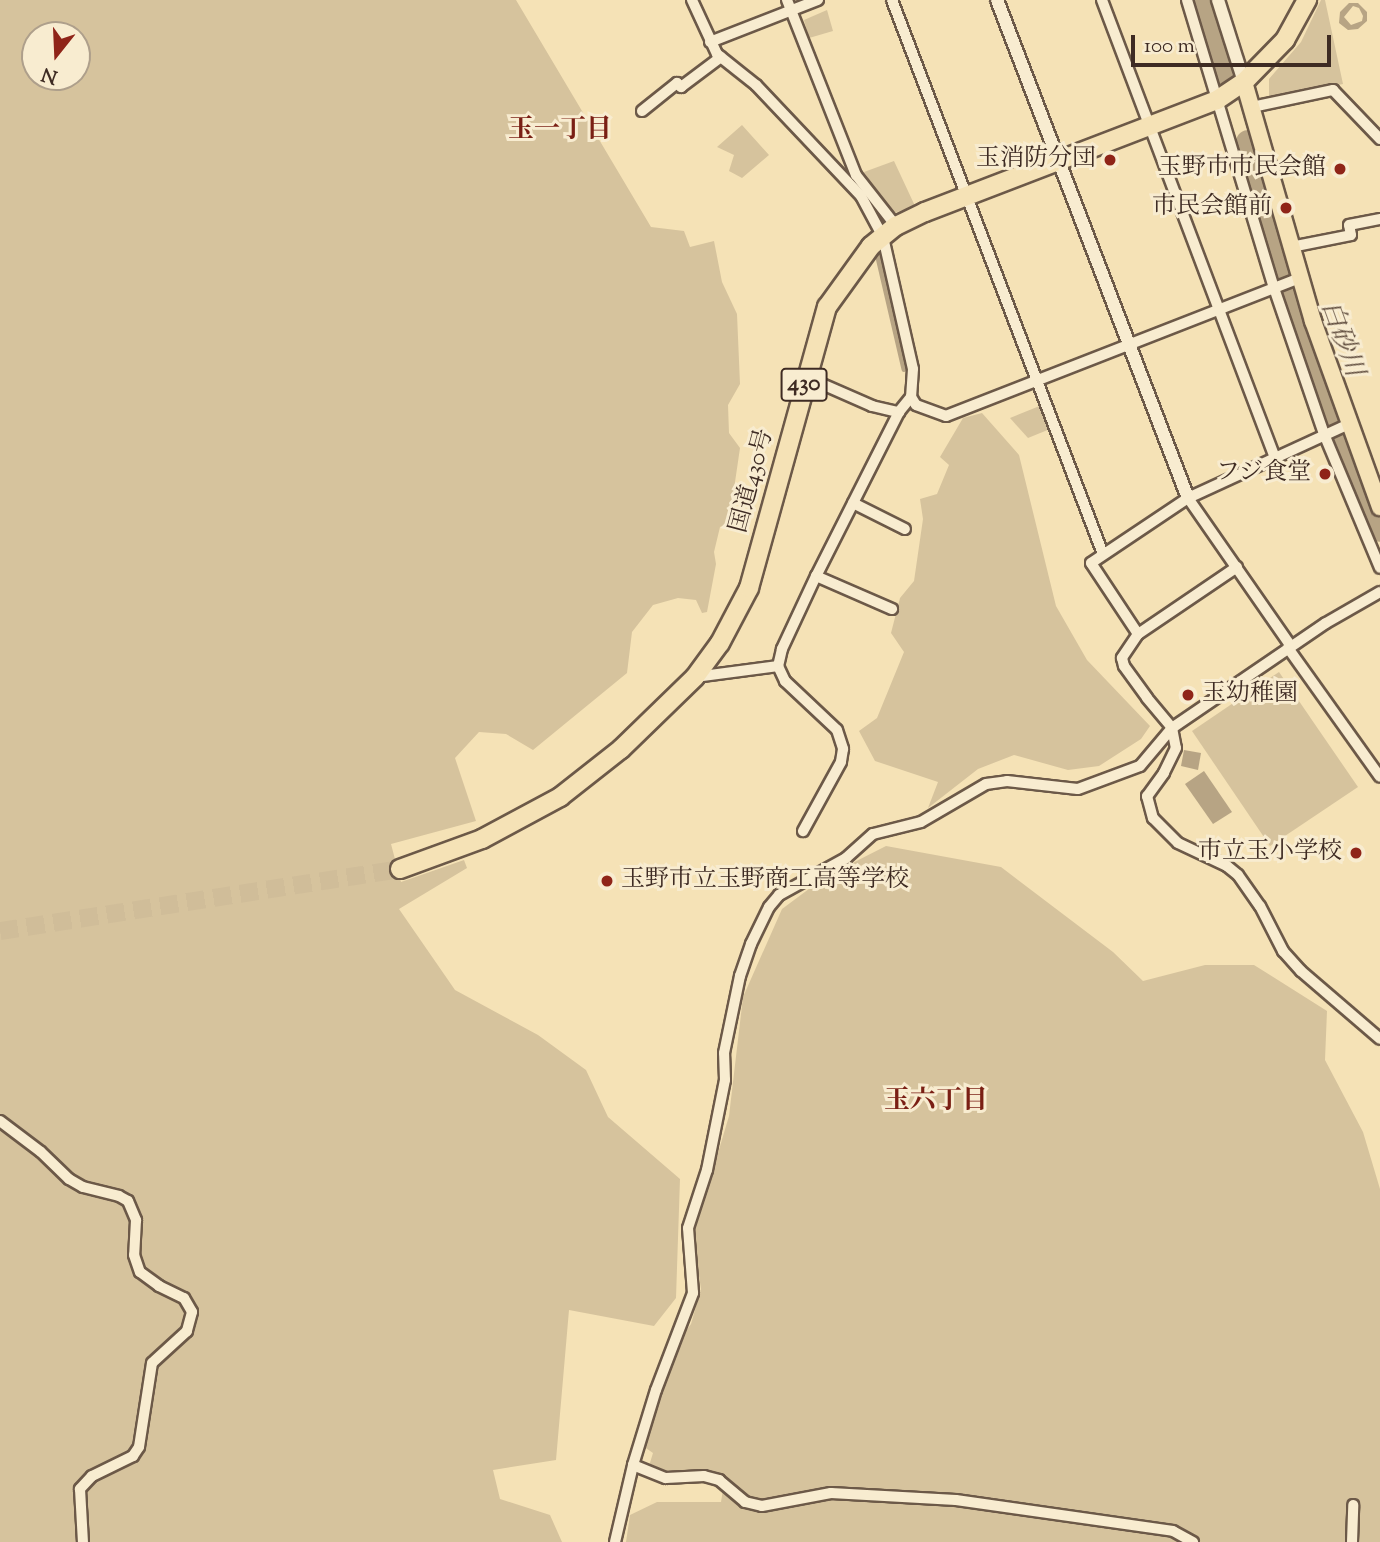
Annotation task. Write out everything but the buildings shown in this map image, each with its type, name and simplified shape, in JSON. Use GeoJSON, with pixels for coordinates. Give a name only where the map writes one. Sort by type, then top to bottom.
{"type":"FeatureCollection","features":[{"type":"Feature","properties":{"kind":"highway","name":"国道430号"},"geometry":{"type":"LineString","coordinates":[[400,869],[482,839],[560,797],[621,750],[695,677],[720,643],[749,588],[827,307],[871,246],[889,231],[967,195],[1217,100],[1244,82],[1285,40],[1307,0]]}},
{"type":"Feature","properties":{"kind":"main road"},"geometry":{"type":"LineString","coordinates":[[1244,82],[1292,247],[1296,279],[1346,425],[1380,507]]}},
{"type":"Feature","properties":{"kind":"street"},"geometry":{"type":"LineString","coordinates":[[692,0],[710,42],[721,57],[756,85],[861,195],[889,231]]}},
{"type":"Feature","properties":{"kind":"street"},"geometry":{"type":"LineString","coordinates":[[710,42],[789,5],[818,0]]}},
{"type":"Feature","properties":{"kind":"street"},"geometry":{"type":"LineString","coordinates":[[892,0],[1103,554]]}},
{"type":"Feature","properties":{"kind":"street"},"geometry":{"type":"LineString","coordinates":[[997,0],[1188,498],[1380,777]]}},
{"type":"Feature","properties":{"kind":"street"},"geometry":{"type":"LineString","coordinates":[[1102,0],[1275,457]]}},
{"type":"Feature","properties":{"kind":"street"},"geometry":{"type":"LineString","coordinates":[[1186,0],[1326,433],[1380,568]]}},
{"type":"Feature","properties":{"kind":"street"},"geometry":{"type":"LineString","coordinates":[[1218,0],[1244,82]]}},
{"type":"Feature","properties":{"kind":"street"},"geometry":{"type":"LineString","coordinates":[[789,5],[856,175],[889,231],[913,369],[911,397],[899,412],[782,649],[778,666],[785,681],[837,730],[843,749],[838,769],[803,831]]}},
{"type":"Feature","properties":{"kind":"street"},"geometry":{"type":"LineString","coordinates":[[642,111],[677,83],[681,87],[721,57]]}},
{"type":"Feature","properties":{"kind":"street"},"geometry":{"type":"LineString","coordinates":[[1252,107],[1334,90],[1380,139]]}},
{"type":"Feature","properties":{"kind":"street"},"geometry":{"type":"LineString","coordinates":[[1292,247],[1351,234],[1349,225],[1380,219]]}},
{"type":"Feature","properties":{"kind":"street"},"geometry":{"type":"LineString","coordinates":[[911,397],[916,405],[946,416],[1296,279]]}},
{"type":"Feature","properties":{"kind":"street"},"geometry":{"type":"LineString","coordinates":[[806,377],[872,406],[899,412]]}},
{"type":"Feature","properties":{"kind":"street"},"geometry":{"type":"LineString","coordinates":[[1138,634],[1091,563],[1188,498],[1346,425]]}},
{"type":"Feature","properties":{"kind":"street"},"geometry":{"type":"LineString","coordinates":[[853,503],[905,529]]}},
{"type":"Feature","properties":{"kind":"street"},"geometry":{"type":"LineString","coordinates":[[1237,567],[1138,634],[1122,658],[1122,663],[1172,727],[1175,748],[1164,773],[1147,796],[1153,818],[1178,843],[1227,866],[1238,875],[1260,906],[1283,951],[1301,971],[1380,1039]]}},
{"type":"Feature","properties":{"kind":"street"},"geometry":{"type":"LineString","coordinates":[[816,576],[892,609]]}},
{"type":"Feature","properties":{"kind":"street"},"geometry":{"type":"LineString","coordinates":[[615,1542],[633,1465],[674,1338],[685,1317],[692,1293],[688,1228],[707,1170],[725,1080],[724,1053],[740,975],[769,907],[788,888],[846,858],[873,834],[921,822],[986,784],[1007,781],[1078,789],[1140,766],[1172,727],[1290,647],[1380,592]]}},
{"type":"Feature","properties":{"kind":"street"},"geometry":{"type":"LineString","coordinates":[[695,677],[778,666]]}},
{"type":"Feature","properties":{"kind":"street"},"geometry":{"type":"LineString","coordinates":[[0,1121],[83,1188],[119,1196],[128,1201],[136,1220],[134,1255],[140,1272],[159,1286],[184,1298],[192,1312],[187,1331],[152,1363],[139,1447],[133,1456],[92,1476],[80,1489],[83,1542]]}},
{"type":"Feature","properties":{"kind":"street"},"geometry":{"type":"LineString","coordinates":[[633,1465],[666,1478],[704,1476],[719,1480],[745,1502],[762,1506],[831,1493],[956,1500],[1173,1531],[1193,1542]]}},
{"type":"Feature","properties":{"kind":"street"},"geometry":{"type":"LineString","coordinates":[[1352,1542],[1353,1505]]}},
{"type":"Feature","properties":{"kind":"shaded area"},"geometry":{"type":"Polygon","coordinates":[[[0,0],[516,0],[651,227],[684,231],[690,247],[714,241],[722,282],[737,314],[740,384],[728,405],[729,433],[740,448],[729,523],[720,527],[714,552],[716,564],[707,612],[702,613],[696,600],[678,598],[653,605],[632,632],[627,673],[533,750],[506,734],[479,732],[455,758],[476,821],[391,844],[401,882],[464,860],[467,868],[399,909],[455,990],[538,1035],[586,1070],[608,1117],[680,1179],[676,1298],[654,1326],[569,1310],[556,1460],[493,1470],[500,1499],[550,1515],[562,1542],[0,1542],[0,0]]]}},
{"type":"Feature","properties":{"kind":"shaded area"},"geometry":{"type":"Polygon","coordinates":[[[1321,0],[1325,0],[1343,84],[1269,99],[1269,79],[1301,42],[1321,0]]]}},
{"type":"Feature","properties":{"kind":"shaded area"},"geometry":{"type":"Polygon","coordinates":[[[1349,3],[1358,3],[1367,12],[1367,21],[1358,29],[1348,30],[1339,23],[1340,12],[1349,3]],[[1353,6],[1344,17],[1351,25],[1362,21],[1359,8],[1353,6]]]}},
{"type":"Feature","properties":{"kind":"shaded area"},"geometry":{"type":"Polygon","coordinates":[[[827,10],[833,31],[809,38],[804,20],[827,10]]]}},
{"type":"Feature","properties":{"kind":"shaded area"},"geometry":{"type":"Polygon","coordinates":[[[742,125],[769,155],[742,178],[729,171],[734,155],[717,147],[742,125]]]}},
{"type":"Feature","properties":{"kind":"shaded area"},"geometry":{"type":"Polygon","coordinates":[[[894,161],[915,206],[891,214],[864,172],[894,161]]]}},
{"type":"Feature","properties":{"kind":"shaded area"},"geometry":{"type":"Polygon","coordinates":[[[1042,405],[1050,429],[1028,438],[1010,418],[1042,405]]]}},
{"type":"Feature","properties":{"kind":"shaded area"},"geometry":{"type":"Polygon","coordinates":[[[982,413],[1019,455],[1056,606],[1087,660],[1150,726],[1141,739],[1099,766],[1068,770],[1014,755],[978,769],[928,808],[938,782],[875,761],[859,731],[877,718],[904,652],[891,633],[900,598],[914,581],[923,519],[920,499],[937,494],[949,465],[940,457],[963,418],[982,413]]]}},
{"type":"Feature","properties":{"kind":"shaded area"},"geometry":{"type":"Polygon","coordinates":[[[1279,672],[1358,787],[1270,846],[1192,731],[1279,672]]]}},
{"type":"Feature","properties":{"kind":"shaded area"},"geometry":{"type":"Polygon","coordinates":[[[1184,750],[1201,753],[1198,770],[1181,766],[1184,750]]]}},
{"type":"Feature","properties":{"kind":"shaded area"},"geometry":{"type":"Polygon","coordinates":[[[1204,771],[1232,812],[1213,824],[1185,784],[1204,771]]]}},
{"type":"Feature","properties":{"kind":"shaded area"},"geometry":{"type":"Polygon","coordinates":[[[886,846],[1001,867],[1113,952],[1143,981],[1205,965],[1254,965],[1327,1011],[1325,1060],[1363,1132],[1380,1189],[1380,1542],[626,1542],[630,1515],[657,1502],[721,1502],[725,1477],[701,1470],[667,1473],[649,1466],[653,1453],[643,1446],[678,1342],[691,1324],[701,1289],[693,1237],[729,1116],[743,997],[782,909],[825,877],[886,846]]]}},
{"type":"Feature","properties":{"kind":"waterway","name":"白砂川"},"geometry":{"type":"LineString","coordinates":[[1202,0],[1223,72]]}},
{"type":"Feature","properties":{"kind":"waterway","name":"白砂川"},"geometry":{"type":"LineString","coordinates":[[1248,142],[1287,276]]}},
{"type":"Feature","properties":{"kind":"waterway"},"geometry":{"type":"LineString","coordinates":[[877,253],[904,369]]}},
{"type":"Feature","properties":{"kind":"waterway","name":"白砂川"},"geometry":{"type":"LineString","coordinates":[[1291,287],[1337,423],[1380,530]]}},
{"type":"Feature","properties":{"kind":"tunnel"},"geometry":{"type":"LineString","coordinates":[[0,931],[400,869]]}},
{"type":"Feature","properties":{"kind":"place","name":"玉消防分団"},"geometry":{"type":"Point","coordinates":[1110,160]}},
{"type":"Feature","properties":{"kind":"place","name":"玉野市市民会館"},"geometry":{"type":"Point","coordinates":[1340,169]}},
{"type":"Feature","properties":{"kind":"place","name":"市民会館前"},"geometry":{"type":"Point","coordinates":[1286,208]}},
{"type":"Feature","properties":{"kind":"place","name":"フジ食堂"},"geometry":{"type":"Point","coordinates":[1325,474]}},
{"type":"Feature","properties":{"kind":"place","name":"玉幼稚園"},"geometry":{"type":"Point","coordinates":[1188,695]}},
{"type":"Feature","properties":{"kind":"place","name":"市立玉小学校"},"geometry":{"type":"Point","coordinates":[1356,853]}},
{"type":"Feature","properties":{"kind":"place","name":"玉野市立玉野商工高等学校"},"geometry":{"type":"Point","coordinates":[607,881]}},
{"type":"Feature","properties":{"kind":"district","name":"玉一丁目"},"geometry":{"type":"Point","coordinates":[560,131]}},
{"type":"Feature","properties":{"kind":"district","name":"玉六丁目"},"geometry":{"type":"Point","coordinates":[936,1102]}}]}
